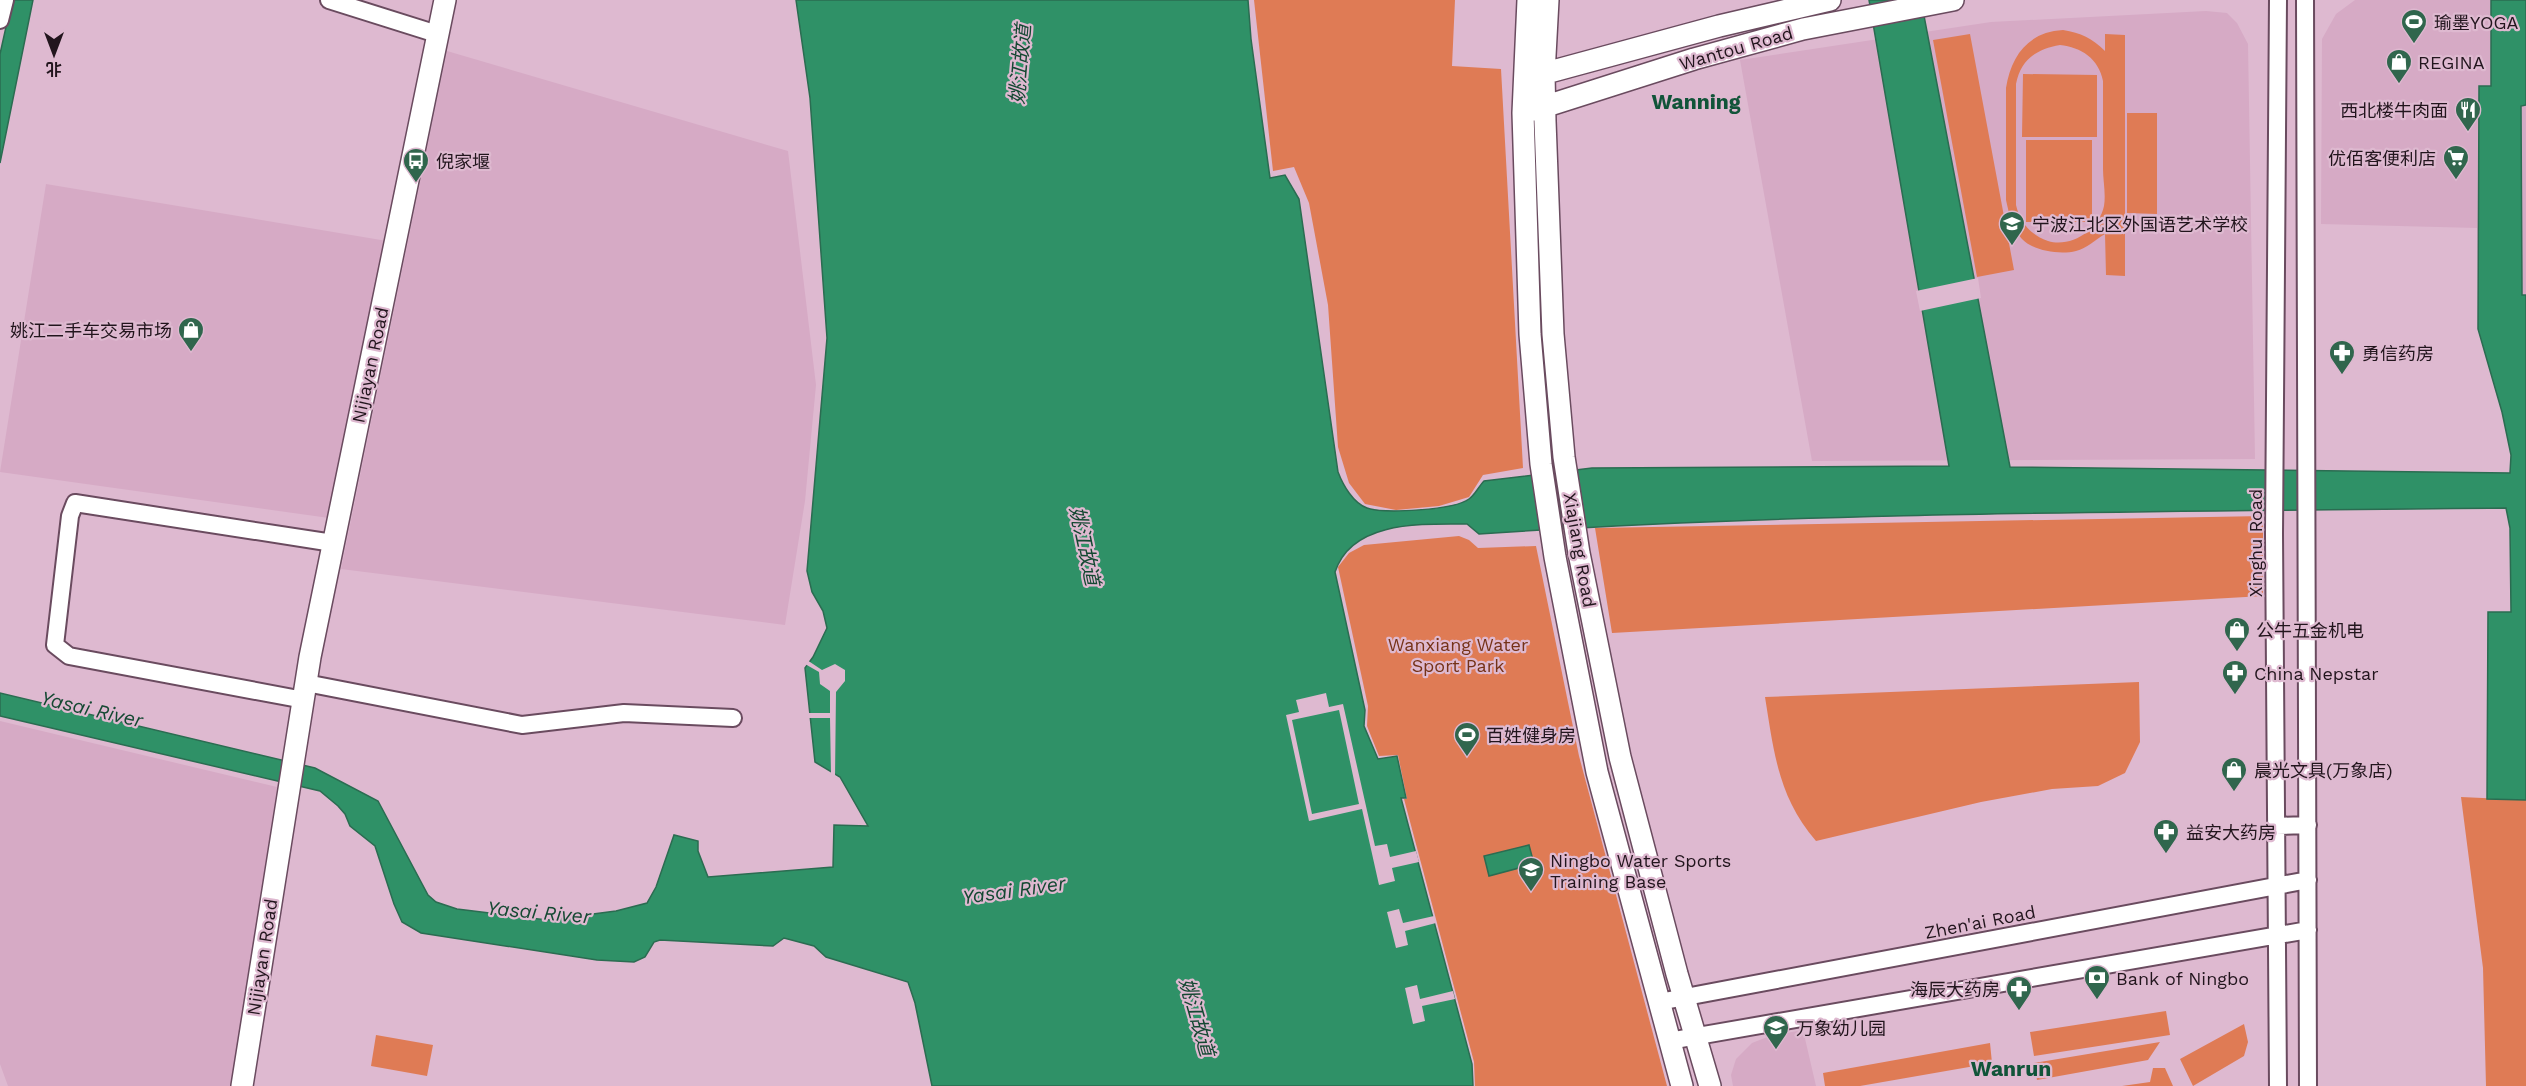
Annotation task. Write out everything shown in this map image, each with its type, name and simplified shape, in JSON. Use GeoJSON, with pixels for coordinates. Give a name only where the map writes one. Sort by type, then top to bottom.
{"type":"FeatureCollection","features":[{"type":"Feature","properties":{"kind":"main road","name":"Nijiayan Road"},"geometry":{"type":"LineString","coordinates":[[242,1086],[305,691],[333,543],[445,0]]}},
{"type":"Feature","properties":{"kind":"main road","name":"Xiajiang Road"},"geometry":{"type":"LineString","coordinates":[[1528,0],[1534,77],[1544,107],[1553,334],[1566,467],[1580,553],[1620,757],[1684,998],[1710,1086]]}},
{"type":"Feature","properties":{"kind":"main road","name":"Xiajiang Road"},"geometry":{"type":"LineString","coordinates":[[1548,0],[1534,77],[1523,114],[1530,334],[1541,464],[1555,557],[1597,772],[1682,1086]]}},
{"type":"Feature","properties":{"kind":"main road","name":"Wantou Road"},"geometry":{"type":"LineString","coordinates":[[1534,77],[1719,26],[1830,0]]}},
{"type":"Feature","properties":{"kind":"main road","name":"Wantou Road"},"geometry":{"type":"LineString","coordinates":[[1523,114],[1694,59],[1803,29],[1953,0]]}},
{"type":"Feature","properties":{"kind":"street"},"geometry":{"type":"LineString","coordinates":[[0,20],[5,0]]}},
{"type":"Feature","properties":{"kind":"street"},"geometry":{"type":"LineString","coordinates":[[328,0],[437,34]]}},
{"type":"Feature","properties":{"kind":"street","name":"Xinghu Road"},"geometry":{"type":"LineString","coordinates":[[2278,0],[2274,534],[2278,1086]]}},
{"type":"Feature","properties":{"kind":"street"},"geometry":{"type":"LineString","coordinates":[[2305,0],[2308,1086]]}},
{"type":"Feature","properties":{"kind":"street"},"geometry":{"type":"LineString","coordinates":[[333,543],[75,503],[70,516],[55,645],[69,656],[522,725],[624,713],[733,718]]}},
{"type":"Feature","properties":{"kind":"street"},"geometry":{"type":"LineString","coordinates":[[2276,826],[2308,825]]}},
{"type":"Feature","properties":{"kind":"street","name":"Zhen'ai Road"},"geometry":{"type":"LineString","coordinates":[[1659,1002],[2308,880]]}},
{"type":"Feature","properties":{"kind":"street"},"geometry":{"type":"LineString","coordinates":[[1669,1041],[2308,930]]}},
{"type":"Feature","properties":{"kind":"shaded area"},"geometry":{"type":"Polygon","coordinates":[[[2355,0],[2526,0],[2526,294],[2478,290],[2477,228],[2321,224],[2322,39],[2336,14],[2355,0]]]}},
{"type":"Feature","properties":{"kind":"shaded area","name":"宁波江北区外国语艺术学校"},"geometry":{"type":"Polygon","coordinates":[[[2206,11],[2227,13],[2237,23],[2248,44],[2255,459],[1812,461],[1740,60],[1991,22],[2206,11]]]}},
{"type":"Feature","properties":{"kind":"shaded area"},"geometry":{"type":"Polygon","coordinates":[[[447,51],[788,151],[816,385],[805,501],[785,625],[341,569],[447,51]]]}},
{"type":"Feature","properties":{"kind":"shaded area","name":"姚江二手车交易市场"},"geometry":{"type":"Polygon","coordinates":[[[46,184],[387,241],[329,518],[0,472],[46,184]]]}},
{"type":"Feature","properties":{"kind":"shaded area"},"geometry":{"type":"Polygon","coordinates":[[[0,721],[277,787],[232,1086],[8,1086],[0,1064],[0,721]]]}},
{"type":"Feature","properties":{"kind":"shaded area","name":"万象幼儿园"},"geometry":{"type":"Polygon","coordinates":[[[1803,1030],[1816,1086],[1733,1086],[1731,1075],[1736,1059],[1752,1043],[1770,1036],[1803,1030]]]}},
{"type":"Feature","properties":{"kind":"green space"},"geometry":{"type":"Polygon","coordinates":[[[1254,0],[1455,0],[1452,66],[1501,69],[1523,468],[1483,475],[1469,497],[1439,506],[1396,510],[1365,504],[1349,483],[1338,447],[1328,305],[1309,203],[1294,167],[1273,171],[1254,0]]]}},
{"type":"Feature","properties":{"kind":"green space"},"geometry":{"type":"Polygon","coordinates":[[[2063,30],[2081,35],[2091,39],[2105,51],[2105,34],[2125,35],[2125,276],[2106,275],[2105,234],[2076,251],[2047,251],[2022,239],[2010,215],[2006,200],[2006,88],[2008,76],[2023,48],[2040,35],[2063,30]],[[2060,45],[2044,49],[2031,57],[2018,75],[2016,84],[2016,205],[2020,217],[2031,231],[2048,241],[2057,242],[2066,242],[2083,235],[2096,223],[2105,201],[2103,81],[2098,66],[2093,60],[2082,51],[2060,45]]]}},
{"type":"Feature","properties":{"kind":"green space"},"geometry":{"type":"Polygon","coordinates":[[[1970,34],[2014,270],[1977,277],[1933,40],[1970,34]]]}},
{"type":"Feature","properties":{"kind":"green space"},"geometry":{"type":"Polygon","coordinates":[[[2023,74],[2097,75],[2097,137],[2022,137],[2023,74]]]}},
{"type":"Feature","properties":{"kind":"green space"},"geometry":{"type":"Polygon","coordinates":[[[2127,113],[2157,113],[2157,214],[2127,213],[2127,113]]]}},
{"type":"Feature","properties":{"kind":"green space"},"geometry":{"type":"Polygon","coordinates":[[[2026,140],[2092,140],[2092,222],[2026,222],[2026,140]]]}},
{"type":"Feature","properties":{"kind":"green space"},"geometry":{"type":"Polygon","coordinates":[[[2263,516],[2263,596],[1612,633],[1595,528],[2263,516]]]}},
{"type":"Feature","properties":{"kind":"green space","name":"Wanxiang Water Sport Park"},"geometry":{"type":"Polygon","coordinates":[[[1459,536],[1469,540],[1478,548],[1536,546],[1579,756],[1667,1086],[1475,1086],[1474,1062],[1404,799],[1407,799],[1398,755],[1379,756],[1367,726],[1368,706],[1338,567],[1349,553],[1364,545],[1459,536]]]}},
{"type":"Feature","properties":{"kind":"green space"},"geometry":{"type":"Polygon","coordinates":[[[2139,682],[2140,742],[2125,773],[2098,786],[2052,789],[1981,802],[1816,841],[1793,808],[1786,791],[1775,755],[1765,697],[2139,682]]]}},
{"type":"Feature","properties":{"kind":"green space"},"geometry":{"type":"Polygon","coordinates":[[[2461,797],[2526,800],[2526,1086],[2486,1086],[2483,968],[2461,797]]]}},
{"type":"Feature","properties":{"kind":"green space"},"geometry":{"type":"Polygon","coordinates":[[[2166,1011],[2170,1035],[2034,1056],[2030,1032],[2166,1011]]]}},
{"type":"Feature","properties":{"kind":"green space"},"geometry":{"type":"Polygon","coordinates":[[[2244,1024],[2248,1042],[2244,1056],[2193,1086],[2180,1059],[2244,1024]]]}},
{"type":"Feature","properties":{"kind":"green space"},"geometry":{"type":"Polygon","coordinates":[[[376,1035],[433,1045],[427,1076],[371,1066],[376,1035]]]}},
{"type":"Feature","properties":{"kind":"green space"},"geometry":{"type":"Polygon","coordinates":[[[2160,1042],[2148,1060],[2037,1080],[2034,1063],[2160,1042]]]}},
{"type":"Feature","properties":{"kind":"green space"},"geometry":{"type":"Polygon","coordinates":[[[1990,1043],[1992,1063],[1860,1086],[1825,1086],[1823,1073],[1990,1043]]]}},
{"type":"Feature","properties":{"kind":"green space"},"geometry":{"type":"Polygon","coordinates":[[[2153,1068],[2165,1068],[2173,1086],[2122,1086],[2150,1082],[2153,1068]]]}},
{"type":"Feature","properties":{"kind":"water"},"geometry":{"type":"Polygon","coordinates":[[[12,0],[33,0],[0,163],[0,54],[12,0]]]}},
{"type":"Feature","properties":{"kind":"water"},"geometry":{"type":"Polygon","coordinates":[[[796,0],[1248,0],[1251,39],[1270,178],[1285,175],[1299,199],[1338,472],[1349,493],[1362,506],[1376,510],[1403,511],[1461,503],[1471,497],[1484,481],[1592,468],[1949,466],[1869,0],[1921,0],[2010,467],[2510,473],[2511,455],[2502,412],[2478,329],[2479,86],[2491,86],[2491,0],[2526,0],[2526,105],[2521,106],[2522,295],[2526,295],[2526,800],[2487,799],[2488,612],[2511,612],[2510,528],[2506,508],[1864,517],[1607,526],[1479,534],[1467,524],[1410,525],[1390,528],[1356,543],[1344,555],[1335,572],[1365,710],[1364,726],[1378,759],[1397,756],[1406,798],[1401,798],[1472,1064],[1473,1086],[932,1086],[915,1003],[908,982],[826,957],[814,946],[784,938],[773,946],[660,940],[654,942],[645,957],[634,962],[597,960],[421,933],[402,922],[375,846],[350,826],[345,814],[320,791],[0,716],[0,693],[315,768],[378,801],[428,895],[436,902],[457,909],[547,920],[616,911],[647,903],[656,887],[674,835],[698,841],[698,851],[708,877],[833,867],[834,825],[868,826],[840,777],[815,762],[805,668],[827,628],[823,611],[812,592],[807,571],[827,338],[810,98],[796,0]]]}},
{"type":"Feature","properties":{"kind":"water"},"geometry":{"type":"Polygon","coordinates":[[[1529,845],[1534,864],[1489,876],[1484,856],[1529,845]]]}},
{"type":"Feature","properties":{"kind":"pier"},"geometry":{"type":"Polygon","coordinates":[[[1978,278],[1981,298],[1920,311],[1916,291],[1978,278]]]}},
{"type":"Feature","properties":{"kind":"pier"},"geometry":{"type":"Polygon","coordinates":[[[807,660],[822,670],[835,664],[845,670],[845,681],[836,692],[835,778],[831,775],[830,718],[807,718],[807,713],[830,713],[830,691],[820,684],[819,672],[805,664],[807,660]]]}},
{"type":"Feature","properties":{"kind":"pier"},"geometry":{"type":"Polygon","coordinates":[[[1326,693],[1329,707],[1343,704],[1375,846],[1387,844],[1390,857],[1416,851],[1419,862],[1392,868],[1395,881],[1379,885],[1362,809],[1309,821],[1286,715],[1299,712],[1296,700],[1326,693]],[[1339,710],[1292,720],[1312,814],[1359,804],[1339,710]]]}},
{"type":"Feature","properties":{"kind":"pier"},"geometry":{"type":"Polygon","coordinates":[[[1399,909],[1403,923],[1434,916],[1436,923],[1405,931],[1408,945],[1396,948],[1387,912],[1399,909]]]}},
{"type":"Feature","properties":{"kind":"pier"},"geometry":{"type":"Polygon","coordinates":[[[1417,985],[1420,999],[1453,991],[1455,999],[1422,1006],[1425,1021],[1413,1024],[1405,988],[1417,985]]]}},
{"type":"Feature","properties":{"kind":"place","name":"瑜墨YOGA"},"geometry":{"type":"Point","coordinates":[2414,45]}},
{"type":"Feature","properties":{"kind":"place","name":"REGINA"},"geometry":{"type":"Point","coordinates":[2399,85]}},
{"type":"Feature","properties":{"kind":"place","name":"西北楼牛肉面"},"geometry":{"type":"Point","coordinates":[2468,133]}},
{"type":"Feature","properties":{"kind":"place","name":"优佰客便利店"},"geometry":{"type":"Point","coordinates":[2456,181]}},
{"type":"Feature","properties":{"kind":"place","name":"倪家堰"},"geometry":{"type":"Point","coordinates":[416,184]}},
{"type":"Feature","properties":{"kind":"place","name":"宁波江北区外国语艺术学校"},"geometry":{"type":"Point","coordinates":[2012,247]}},
{"type":"Feature","properties":{"kind":"place","name":"姚江二手车交易市场"},"geometry":{"type":"Point","coordinates":[191,353]}},
{"type":"Feature","properties":{"kind":"place","name":"勇信药房"},"geometry":{"type":"Point","coordinates":[2342,376]}},
{"type":"Feature","properties":{"kind":"place","name":"公牛五金机电"},"geometry":{"type":"Point","coordinates":[2237,653]}},
{"type":"Feature","properties":{"kind":"place","name":"China Nepstar"},"geometry":{"type":"Point","coordinates":[2235,696]}},
{"type":"Feature","properties":{"kind":"place","name":"百姓健身房"},"geometry":{"type":"Point","coordinates":[1467,758]}},
{"type":"Feature","properties":{"kind":"place","name":"晨光文具(万象店)"},"geometry":{"type":"Point","coordinates":[2234,793]}},
{"type":"Feature","properties":{"kind":"place","name":"益安大药房"},"geometry":{"type":"Point","coordinates":[2166,855]}},
{"type":"Feature","properties":{"kind":"place","name":"Ningbo Water Sports Training Base"},"geometry":{"type":"Point","coordinates":[1531,893]}},
{"type":"Feature","properties":{"kind":"place","name":"Bank of Ningbo"},"geometry":{"type":"Point","coordinates":[2097,1001]}},
{"type":"Feature","properties":{"kind":"place","name":"海辰大药房"},"geometry":{"type":"Point","coordinates":[2019,1012]}},
{"type":"Feature","properties":{"kind":"place","name":"万象幼儿园"},"geometry":{"type":"Point","coordinates":[1776,1051]}},
{"type":"Feature","properties":{"kind":"district","name":"Wanning"},"geometry":{"type":"Point","coordinates":[1696,101]}},
{"type":"Feature","properties":{"kind":"district","name":"Wanrun"},"geometry":{"type":"Point","coordinates":[2011,1068]}},
{"type":"Feature","properties":{"kind":"water label","name":"姚江故道"},"geometry":{"type":"Point","coordinates":[1020,64]}},
{"type":"Feature","properties":{"kind":"water label","name":"姚江故道"},"geometry":{"type":"Point","coordinates":[1085,546]}},
{"type":"Feature","properties":{"kind":"water label","name":"Yasai River"},"geometry":{"type":"Point","coordinates":[92,709]}},
{"type":"Feature","properties":{"kind":"water label","name":"Yasai River"},"geometry":{"type":"Point","coordinates":[1014,890]}},
{"type":"Feature","properties":{"kind":"water label","name":"Yasai River"},"geometry":{"type":"Point","coordinates":[539,912]}},
{"type":"Feature","properties":{"kind":"water label","name":"姚江故道"},"geometry":{"type":"Point","coordinates":[1197,1017]}}]}
